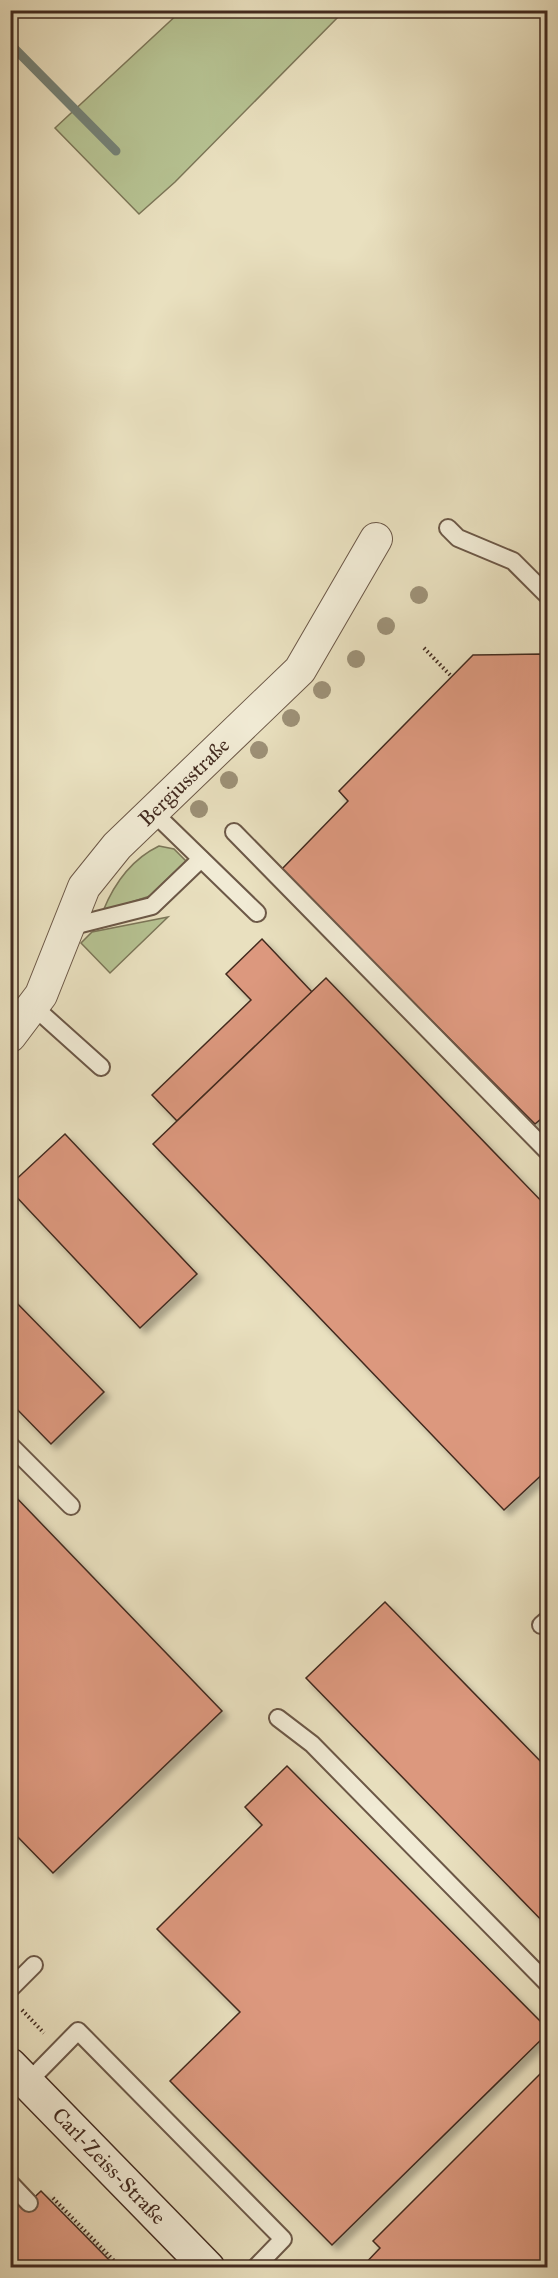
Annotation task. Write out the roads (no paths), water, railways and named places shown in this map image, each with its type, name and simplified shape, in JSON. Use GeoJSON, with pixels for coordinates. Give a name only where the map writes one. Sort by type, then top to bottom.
{"type":"FeatureCollection","features":[{"type":"Feature","properties":{"kind":"main road","name":"Carl-Zeiss-Straße"},"geometry":{"type":"LineString","coordinates":[[19,2073],[208,2268]]}},
{"type":"Feature","properties":{"kind":"street","name":"Bergiusstraße"},"geometry":{"type":"LineString","coordinates":[[10,1036],[41,995],[84,887],[117,846],[154,813],[300,670],[376,539]]}},
{"type":"Feature","properties":{"kind":"lane"},"geometry":{"type":"LineString","coordinates":[[448,528],[458,538],[513,561],[548,596]]}},
{"type":"Feature","properties":{"kind":"lane"},"geometry":{"type":"LineString","coordinates":[[154,813],[257,913]]}},
{"type":"Feature","properties":{"kind":"lane"},"geometry":{"type":"LineString","coordinates":[[234,832],[548,1152]]}},
{"type":"Feature","properties":{"kind":"lane"},"geometry":{"type":"LineString","coordinates":[[69,927],[153,906],[201,859]]}},
{"type":"Feature","properties":{"kind":"lane"},"geometry":{"type":"LineString","coordinates":[[33,1006],[101,1067]]}},
{"type":"Feature","properties":{"kind":"lane"},"geometry":{"type":"LineString","coordinates":[[10,1445],[71,1506]]}},
{"type":"Feature","properties":{"kind":"lane"},"geometry":{"type":"LineString","coordinates":[[278,1718],[312,1744],[548,1984]]}},
{"type":"Feature","properties":{"kind":"lane"},"geometry":{"type":"LineString","coordinates":[[10,1989],[34,1965]]}},
{"type":"Feature","properties":{"kind":"lane"},"geometry":{"type":"LineString","coordinates":[[19,2073],[78,2031],[283,2239],[255,2268]]}},
{"type":"Feature","properties":{"kind":"lane"},"geometry":{"type":"LineString","coordinates":[[10,2183],[29,2203]]}},
{"type":"Feature","properties":{"kind":"waterway"},"geometry":{"type":"LineString","coordinates":[[10,44],[116,151]]}}]}
